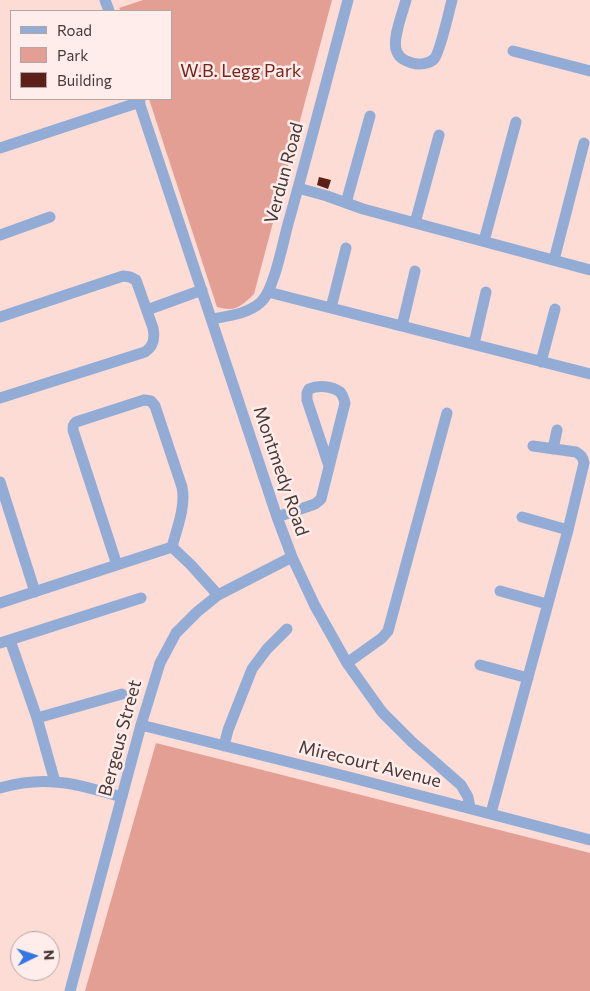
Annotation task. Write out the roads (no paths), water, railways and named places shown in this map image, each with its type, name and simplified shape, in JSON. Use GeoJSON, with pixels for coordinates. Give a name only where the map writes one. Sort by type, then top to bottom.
{"type":"FeatureCollection","features":[{"type":"Feature","properties":{"kind":"street","name":"Verdun Road"},"geometry":{"type":"LineString","coordinates":[[212,319],[241,313],[254,307],[262,302],[268,292],[299,185],[348,0]]}},
{"type":"Feature","properties":{"kind":"street"},"geometry":{"type":"LineString","coordinates":[[406,0],[395,39],[396,52],[401,58],[416,64],[428,63],[434,59],[452,0]]}},
{"type":"Feature","properties":{"kind":"street"},"geometry":{"type":"LineString","coordinates":[[513,51],[590,71]]}},
{"type":"Feature","properties":{"kind":"street"},"geometry":{"type":"LineString","coordinates":[[0,148],[139,100]]}},
{"type":"Feature","properties":{"kind":"street","name":"Montmedy Road"},"geometry":{"type":"LineString","coordinates":[[139,100],[277,517],[292,557],[315,606],[348,663],[382,712],[412,742],[461,785],[468,797],[470,808]]}},
{"type":"Feature","properties":{"kind":"street"},"geometry":{"type":"LineString","coordinates":[[347,200],[370,116]]}},
{"type":"Feature","properties":{"kind":"street"},"geometry":{"type":"LineString","coordinates":[[485,238],[516,122]]}},
{"type":"Feature","properties":{"kind":"street"},"geometry":{"type":"LineString","coordinates":[[416,220],[439,135]]}},
{"type":"Feature","properties":{"kind":"street"},"geometry":{"type":"LineString","coordinates":[[555,257],[584,143]]}},
{"type":"Feature","properties":{"kind":"street"},"geometry":{"type":"LineString","coordinates":[[299,185],[416,220],[555,257],[590,270]]}},
{"type":"Feature","properties":{"kind":"street"},"geometry":{"type":"LineString","coordinates":[[0,235],[50,217]]}},
{"type":"Feature","properties":{"kind":"street"},"geometry":{"type":"LineString","coordinates":[[331,308],[346,248]]}},
{"type":"Feature","properties":{"kind":"street"},"geometry":{"type":"LineString","coordinates":[[555,257],[590,263]]}},
{"type":"Feature","properties":{"kind":"street"},"geometry":{"type":"LineString","coordinates":[[402,326],[415,271]]}},
{"type":"Feature","properties":{"kind":"street"},"geometry":{"type":"LineString","coordinates":[[0,316],[123,276],[130,276],[136,280],[154,336],[152,345],[148,350],[0,398]]}},
{"type":"Feature","properties":{"kind":"street"},"geometry":{"type":"LineString","coordinates":[[147,310],[202,290]]}},
{"type":"Feature","properties":{"kind":"street"},"geometry":{"type":"LineString","coordinates":[[268,292],[590,374]]}},
{"type":"Feature","properties":{"kind":"street"},"geometry":{"type":"LineString","coordinates":[[474,344],[486,292]]}},
{"type":"Feature","properties":{"kind":"street"},"geometry":{"type":"LineString","coordinates":[[541,362],[555,309]]}},
{"type":"Feature","properties":{"kind":"street"},"geometry":{"type":"LineString","coordinates":[[277,517],[315,504],[320,498],[345,403],[344,397],[340,392],[322,386],[314,387],[309,389],[307,400],[328,466]]}},
{"type":"Feature","properties":{"kind":"street"},"geometry":{"type":"LineString","coordinates":[[117,565],[73,426],[76,422],[144,400],[151,401],[155,406],[184,494],[172,547]]}},
{"type":"Feature","properties":{"kind":"street"},"geometry":{"type":"LineString","coordinates":[[348,663],[382,638],[388,630],[447,413]]}},
{"type":"Feature","properties":{"kind":"street"},"geometry":{"type":"LineString","coordinates":[[553,449],[557,430]]}},
{"type":"Feature","properties":{"kind":"street"},"geometry":{"type":"LineString","coordinates":[[491,813],[583,468],[584,459],[576,452],[533,446]]}},
{"type":"Feature","properties":{"kind":"street"},"geometry":{"type":"LineString","coordinates":[[0,482],[35,592]]}},
{"type":"Feature","properties":{"kind":"street"},"geometry":{"type":"LineString","coordinates":[[522,517],[568,530]]}},
{"type":"Feature","properties":{"kind":"street"},"geometry":{"type":"LineString","coordinates":[[0,603],[172,547]]}},
{"type":"Feature","properties":{"kind":"street"},"geometry":{"type":"LineString","coordinates":[[172,547],[218,595]]}},
{"type":"Feature","properties":{"kind":"street","name":"Bergeus Street"},"geometry":{"type":"LineString","coordinates":[[70,991],[141,725],[160,663],[176,633],[218,595],[292,557]]}},
{"type":"Feature","properties":{"kind":"street"},"geometry":{"type":"LineString","coordinates":[[500,591],[547,604]]}},
{"type":"Feature","properties":{"kind":"street"},"geometry":{"type":"LineString","coordinates":[[55,782],[37,718],[5,642],[141,598]]}},
{"type":"Feature","properties":{"kind":"street"},"geometry":{"type":"LineString","coordinates":[[224,746],[228,730],[252,669],[267,649],[287,629]]}},
{"type":"Feature","properties":{"kind":"street"},"geometry":{"type":"LineString","coordinates":[[480,665],[528,678]]}},
{"type":"Feature","properties":{"kind":"street"},"geometry":{"type":"LineString","coordinates":[[37,718],[122,694]]}},
{"type":"Feature","properties":{"kind":"street","name":"Mirecourt Avenue"},"geometry":{"type":"LineString","coordinates":[[141,725],[491,813],[590,840]]}},
{"type":"Feature","properties":{"kind":"street"},"geometry":{"type":"LineString","coordinates":[[0,788],[16,784],[55,782],[122,797]]}},
{"type":"Feature","properties":{"kind":"park label","name":"W.B. Legg Park"},"geometry":{"type":"Point","coordinates":[241,71]}}]}
